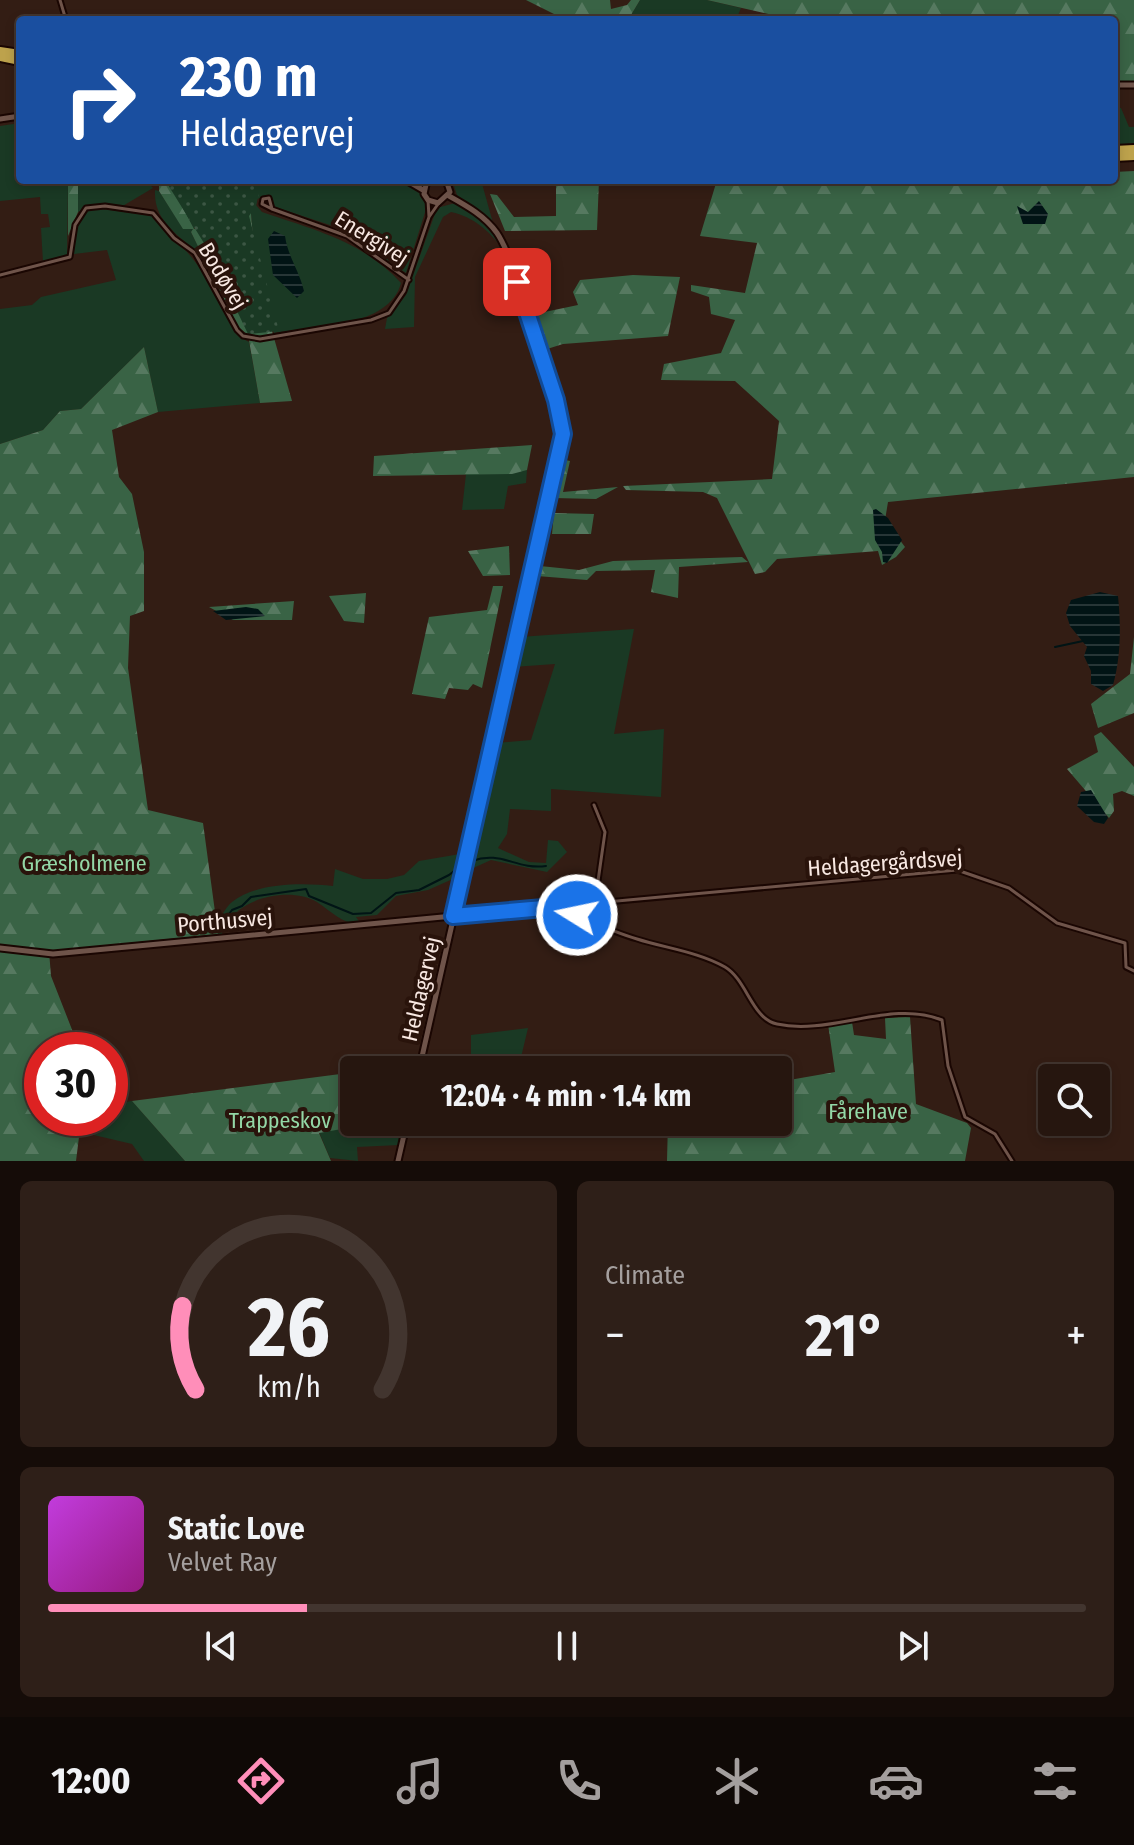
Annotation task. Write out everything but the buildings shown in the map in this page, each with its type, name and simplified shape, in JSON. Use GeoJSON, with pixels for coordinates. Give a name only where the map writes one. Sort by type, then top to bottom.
{"type":"FeatureCollection","features":[{"type":"Feature","properties":{"kind":"street"},"geometry":{"type":"LineString","coordinates":[[413,184],[423,190],[428,200],[429,217]]}},
{"type":"Feature","properties":{"kind":"street"},"geometry":{"type":"LineString","coordinates":[[423,190],[425,184]]}},
{"type":"Feature","properties":{"kind":"street"},"geometry":{"type":"LineString","coordinates":[[409,280],[429,217],[438,203],[449,196],[447,184]]}},
{"type":"Feature","properties":{"kind":"street","name":"Heldagervej"},"geometry":{"type":"LineString","coordinates":[[422,1056],[563,434],[556,400],[503,243],[483,217],[449,196]]}},
{"type":"Feature","properties":{"kind":"street"},"geometry":{"type":"LineString","coordinates":[[428,200],[438,203]]}},
{"type":"Feature","properties":{"kind":"street","name":"Bodøvej"},"geometry":{"type":"LineString","coordinates":[[0,275],[70,257],[75,225],[86,208],[105,206],[153,213],[174,238],[195,253],[243,336],[260,339],[384,316],[397,304],[409,280]]}},
{"type":"Feature","properties":{"kind":"street","name":"Energivej"},"geometry":{"type":"LineString","coordinates":[[272,209],[347,236],[409,280]]}},
{"type":"Feature","properties":{"kind":"street"},"geometry":{"type":"LineString","coordinates":[[594,805],[605,832],[596,903]]}},
{"type":"Feature","properties":{"kind":"street","name":"Heldagergårdsvej"},"geometry":{"type":"LineString","coordinates":[[453,916],[963,870],[1009,888],[1057,923],[1125,943],[1126,967],[1134,971]]}},
{"type":"Feature","properties":{"kind":"street"},"geometry":{"type":"LineString","coordinates":[[567,908],[631,938],[724,967],[742,983],[770,1023],[794,1026],[910,1016],[942,1020],[948,1066],[965,1117],[995,1134],[1012,1161]]}},
{"type":"Feature","properties":{"kind":"street","name":"Porthusvej"},"geometry":{"type":"LineString","coordinates":[[0,948],[53,954],[453,916]]}},
{"type":"Feature","properties":{"kind":"street"},"geometry":{"type":"LineString","coordinates":[[398,1161],[404,1136]]}},
{"type":"Feature","properties":{"kind":"green space"},"geometry":{"type":"Polygon","coordinates":[[[526,0],[610,0],[611,9],[627,5],[631,0],[640,0],[630,16],[558,16],[526,0]]]}},
{"type":"Feature","properties":{"kind":"green space"},"geometry":{"type":"Polygon","coordinates":[[[640,0],[707,0],[741,8],[738,16],[630,16],[640,0]]]}},
{"type":"Feature","properties":{"kind":"green space"},"geometry":{"type":"Polygon","coordinates":[[[707,0],[1134,0],[1134,81],[1118,81],[1118,16],[777,16],[707,0]]]}},
{"type":"Feature","properties":{"kind":"green space"},"geometry":{"type":"Polygon","coordinates":[[[1118,108],[1121,108],[1129,127],[1134,127],[1134,145],[1118,146],[1118,108]]]}},
{"type":"Feature","properties":{"kind":"green space"},"geometry":{"type":"Polygon","coordinates":[[[16,124],[16,184],[68,184],[67,256],[43,262],[41,228],[50,227],[48,214],[41,214],[40,197],[0,201],[0,126],[16,124]]]}},
{"type":"Feature","properties":{"kind":"green space"},"geometry":{"type":"Polygon","coordinates":[[[1134,171],[1134,477],[888,502],[885,520],[905,547],[882,565],[878,551],[777,559],[765,572],[755,574],[717,498],[703,492],[626,490],[623,486],[772,479],[779,421],[735,381],[661,380],[664,364],[721,353],[735,320],[711,314],[709,297],[691,291],[691,285],[745,293],[757,243],[700,236],[716,184],[1118,184],[1118,172],[1134,171]]]}},
{"type":"Feature","properties":{"kind":"green space"},"geometry":{"type":"Polygon","coordinates":[[[68,184],[141,184],[78,185],[78,212],[68,236],[68,184]]]}},
{"type":"Feature","properties":{"kind":"green space"},"geometry":{"type":"Polygon","coordinates":[[[150,184],[153,188],[121,207],[94,204],[78,212],[78,185],[150,184]]]}},
{"type":"Feature","properties":{"kind":"green space"},"geometry":{"type":"Polygon","coordinates":[[[159,184],[170,184],[194,229],[250,201],[256,275],[292,401],[260,403],[248,335],[237,326],[191,232],[193,229],[183,229],[159,191],[159,184]]]}},
{"type":"Feature","properties":{"kind":"green space"},"geometry":{"type":"Polygon","coordinates":[[[167,184],[261,184],[256,206],[249,216],[279,331],[248,334],[207,248],[167,184]]]}},
{"type":"Feature","properties":{"kind":"green space"},"geometry":{"type":"Polygon","coordinates":[[[169,184],[406,184],[419,189],[427,206],[406,273],[339,228],[275,207],[269,196],[257,199],[256,205],[262,212],[337,238],[371,257],[401,283],[394,298],[366,317],[329,326],[274,333],[256,275],[250,201],[197,225],[191,232],[206,262],[165,222],[159,213],[155,190],[159,191],[183,228],[169,184]]]}},
{"type":"Feature","properties":{"kind":"green space"},"geometry":{"type":"Polygon","coordinates":[[[453,184],[482,184],[493,223],[457,195],[453,184]]]}},
{"type":"Feature","properties":{"kind":"green space"},"geometry":{"type":"Polygon","coordinates":[[[556,184],[599,184],[597,230],[505,231],[490,194],[497,195],[514,217],[556,216],[556,184]]]}},
{"type":"Feature","properties":{"kind":"green space"},"geometry":{"type":"Polygon","coordinates":[[[455,203],[490,227],[502,248],[486,230],[467,217],[451,212],[443,217],[415,277],[414,327],[385,329],[387,318],[406,295],[437,208],[455,203]]]}},
{"type":"Feature","properties":{"kind":"green space"},"geometry":{"type":"Polygon","coordinates":[[[95,208],[153,216],[193,259],[217,294],[234,328],[249,342],[260,403],[158,412],[144,347],[81,409],[60,411],[43,430],[0,444],[0,309],[32,305],[41,297],[116,280],[107,250],[74,254],[81,220],[95,208]]]}},
{"type":"Feature","properties":{"kind":"green space"},"geometry":{"type":"Polygon","coordinates":[[[633,275],[680,277],[668,336],[563,344],[547,349],[535,314],[578,305],[573,292],[580,280],[633,275]]]}},
{"type":"Feature","properties":{"kind":"green space","name":"Græsholmene"},"geometry":{"type":"Polygon","coordinates":[[[144,347],[158,412],[112,430],[119,477],[132,494],[144,552],[144,611],[130,616],[128,668],[148,810],[203,823],[218,934],[49,951],[51,976],[73,1032],[24,1032],[24,1136],[78,1136],[76,1161],[0,1161],[0,444],[43,430],[60,411],[81,409],[144,347]]]}},
{"type":"Feature","properties":{"kind":"green space"},"geometry":{"type":"Polygon","coordinates":[[[532,445],[527,470],[512,474],[373,476],[374,456],[532,445]]]}},
{"type":"Feature","properties":{"kind":"green space"},"geometry":{"type":"Polygon","coordinates":[[[561,459],[570,461],[563,492],[618,487],[596,499],[554,498],[561,459]]]}},
{"type":"Feature","properties":{"kind":"green space"},"geometry":{"type":"Polygon","coordinates":[[[527,470],[526,483],[508,486],[504,509],[462,510],[466,474],[527,470]]]}},
{"type":"Feature","properties":{"kind":"green space"},"geometry":{"type":"Polygon","coordinates":[[[554,513],[594,514],[591,534],[552,534],[554,513]]]}},
{"type":"Feature","properties":{"kind":"green space"},"geometry":{"type":"Polygon","coordinates":[[[509,546],[510,575],[483,576],[468,551],[509,546]]]}},
{"type":"Feature","properties":{"kind":"green space"},"geometry":{"type":"Polygon","coordinates":[[[742,557],[748,562],[679,567],[678,598],[651,592],[655,570],[596,571],[587,580],[537,576],[540,566],[579,570],[613,561],[742,557]]]}},
{"type":"Feature","properties":{"kind":"green space"},"geometry":{"type":"Polygon","coordinates":[[[493,586],[503,586],[482,688],[473,684],[468,690],[449,688],[445,699],[412,694],[429,617],[487,610],[493,586]]]}},
{"type":"Feature","properties":{"kind":"green space"},"geometry":{"type":"Polygon","coordinates":[[[366,593],[364,623],[344,621],[329,596],[366,593]]]}},
{"type":"Feature","properties":{"kind":"green space"},"geometry":{"type":"Polygon","coordinates":[[[294,601],[292,620],[233,620],[209,607],[294,601]]]}},
{"type":"Feature","properties":{"kind":"green space"},"geometry":{"type":"Polygon","coordinates":[[[634,629],[614,734],[664,729],[661,797],[551,789],[551,811],[510,809],[507,834],[498,848],[529,862],[546,863],[548,840],[558,841],[567,852],[547,872],[491,860],[469,870],[497,743],[531,740],[555,664],[513,667],[519,637],[634,629]]]}},
{"type":"Feature","properties":{"kind":"green space"},"geometry":{"type":"Polygon","coordinates":[[[1134,637],[1134,713],[1098,728],[1091,704],[1130,674],[1134,637]]]}},
{"type":"Feature","properties":{"kind":"green space"},"geometry":{"type":"Polygon","coordinates":[[[1101,732],[1134,767],[1134,796],[1122,791],[1113,794],[1114,811],[1109,818],[1067,769],[1098,752],[1094,736],[1101,732]]]}},
{"type":"Feature","properties":{"kind":"green space"},"geometry":{"type":"Polygon","coordinates":[[[460,854],[463,865],[458,882],[455,878],[428,890],[396,896],[377,915],[356,917],[361,924],[343,920],[308,898],[288,895],[266,897],[247,905],[228,922],[222,936],[218,934],[216,923],[232,902],[254,891],[295,884],[333,886],[335,869],[363,879],[387,879],[404,875],[419,861],[460,854]]]}},
{"type":"Feature","properties":{"kind":"green space","name":"Fårehave"},"geometry":{"type":"Polygon","coordinates":[[[910,1017],[916,1104],[967,1123],[971,1128],[965,1161],[667,1161],[668,1136],[792,1136],[792,1080],[835,1072],[828,1024],[852,1022],[854,1035],[886,1039],[885,1018],[910,1017]]]}},
{"type":"Feature","properties":{"kind":"green space"},"geometry":{"type":"Polygon","coordinates":[[[528,1028],[521,1056],[471,1056],[471,1035],[528,1028]]]}},
{"type":"Feature","properties":{"kind":"green space","name":"Trappeskov"},"geometry":{"type":"Polygon","coordinates":[[[340,1074],[340,1129],[319,1133],[331,1161],[185,1161],[132,1101],[340,1074]]]}},
{"type":"Feature","properties":{"kind":"green space"},"geometry":{"type":"Polygon","coordinates":[[[132,1101],[185,1161],[144,1161],[132,1144],[98,1136],[128,1136],[128,1102],[132,1101]]]}},
{"type":"Feature","properties":{"kind":"green space"},"geometry":{"type":"Polygon","coordinates":[[[340,1129],[340,1136],[401,1136],[399,1145],[357,1147],[358,1161],[330,1158],[319,1132],[340,1129]]]}},
{"type":"Feature","properties":{"kind":"shaded area"},"geometry":{"type":"Polygon","coordinates":[[[1039,201],[1048,214],[1045,224],[1023,224],[1017,206],[1028,212],[1039,201]]]}},
{"type":"Feature","properties":{"kind":"shaded area"},"geometry":{"type":"Polygon","coordinates":[[[274,231],[285,236],[302,283],[304,291],[297,298],[273,275],[268,239],[274,231]]]}},
{"type":"Feature","properties":{"kind":"shaded area"},"geometry":{"type":"Polygon","coordinates":[[[873,510],[888,518],[902,540],[887,563],[883,562],[882,552],[875,540],[873,510]]]}},
{"type":"Feature","properties":{"kind":"shaded area"},"geometry":{"type":"Polygon","coordinates":[[[1100,592],[1118,596],[1120,618],[1116,674],[1113,685],[1103,691],[1091,684],[1091,671],[1084,656],[1087,647],[1070,626],[1066,613],[1071,600],[1100,592]]]}},
{"type":"Feature","properties":{"kind":"shaded area"},"geometry":{"type":"Polygon","coordinates":[[[246,607],[258,609],[265,616],[226,620],[213,611],[246,607]]]}},
{"type":"Feature","properties":{"kind":"shaded area"},"geometry":{"type":"Polygon","coordinates":[[[1091,790],[1108,818],[1104,824],[1094,822],[1077,806],[1081,792],[1091,790]]]}},
{"type":"Feature","properties":{"kind":"waterway"},"geometry":{"type":"LineString","coordinates":[[1055,647],[1083,641]]}},
{"type":"Feature","properties":{"kind":"waterway"},"geometry":{"type":"LineString","coordinates":[[220,926],[232,910],[251,897],[306,889],[309,896],[353,914],[371,913],[396,893],[419,890],[449,875],[458,868],[463,856]]}},
{"type":"Feature","properties":{"kind":"waterway"},"geometry":{"type":"LineString","coordinates":[[472,861],[492,858],[546,866]]}},
{"type":"Feature","properties":{"kind":"route"},"geometry":{"type":"LineString","coordinates":[[517,282],[556,400],[563,434],[453,916],[555,907],[577,915]]}}]}
